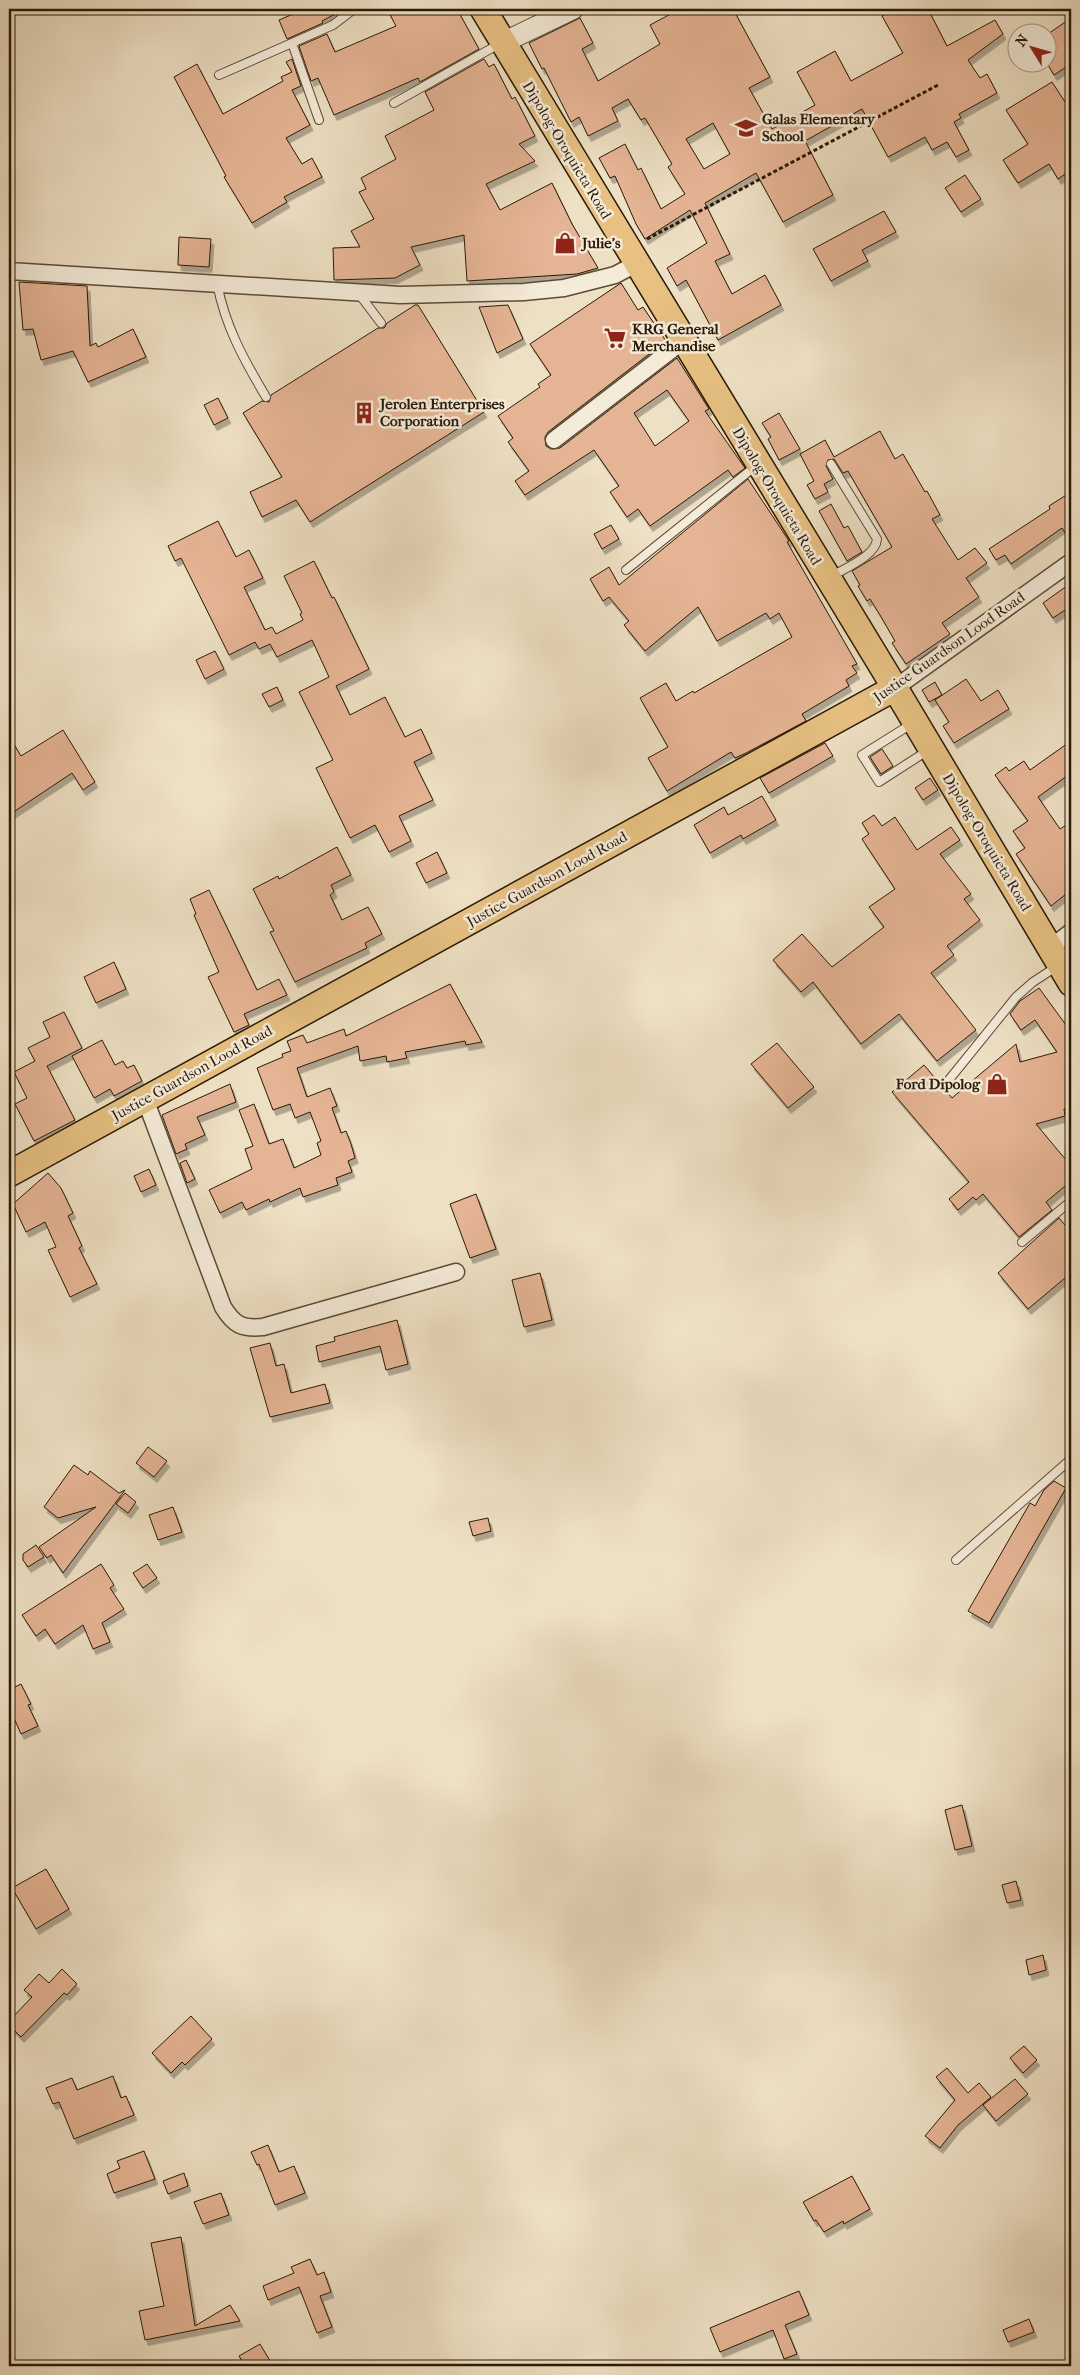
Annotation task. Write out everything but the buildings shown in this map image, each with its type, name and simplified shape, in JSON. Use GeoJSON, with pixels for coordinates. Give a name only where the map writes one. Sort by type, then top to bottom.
{"type":"FeatureCollection","features":[{"type":"Feature","properties":{"kind":"main road","name":"Dipolog-Oroquieta Road"},"geometry":{"type":"LineString","coordinates":[[483,9],[895,688],[1060,965]]}},
{"type":"Feature","properties":{"kind":"main road","name":"Justice Guardson Lood Road"},"geometry":{"type":"LineString","coordinates":[[9,1174],[895,688]]}},
{"type":"Feature","properties":{"kind":"street"},"geometry":{"type":"LineString","coordinates":[[502,43],[573,9]]}},
{"type":"Feature","properties":{"kind":"street"},"geometry":{"type":"LineString","coordinates":[[9,271],[434,295],[524,292],[564,288],[615,275],[632,257]]}},
{"type":"Feature","properties":{"kind":"street"},"geometry":{"type":"LineString","coordinates":[[554,440],[683,341]]}},
{"type":"Feature","properties":{"kind":"street","name":"Justice Guardson Lood Road"},"geometry":{"type":"LineString","coordinates":[[895,688],[1071,562]]}},
{"type":"Feature","properties":{"kind":"street"},"geometry":{"type":"LineString","coordinates":[[1060,965],[1071,932]]}},
{"type":"Feature","properties":{"kind":"street"},"geometry":{"type":"LineString","coordinates":[[145,1099],[222,1307],[232,1321],[241,1326],[263,1327],[456,1272]]}},
{"type":"Feature","properties":{"kind":"lane"},"geometry":{"type":"LineString","coordinates":[[219,75],[333,25],[354,9]]}},
{"type":"Feature","properties":{"kind":"lane"},"geometry":{"type":"LineString","coordinates":[[292,43],[319,120]]}},
{"type":"Feature","properties":{"kind":"lane"},"geometry":{"type":"LineString","coordinates":[[394,103],[502,43]]}},
{"type":"Feature","properties":{"kind":"lane"},"geometry":{"type":"LineString","coordinates":[[217,283],[222,310],[235,343],[266,397]]}},
{"type":"Feature","properties":{"kind":"lane"},"geometry":{"type":"LineString","coordinates":[[358,292],[381,323]]}},
{"type":"Feature","properties":{"kind":"lane"},"geometry":{"type":"LineString","coordinates":[[626,570],[758,464]]}},
{"type":"Feature","properties":{"kind":"lane"},"geometry":{"type":"LineString","coordinates":[[828,579],[870,553],[877,545],[877,539],[831,464]]}},
{"type":"Feature","properties":{"kind":"lane"},"geometry":{"type":"LineString","coordinates":[[915,722],[862,755],[879,782],[931,748]]}},
{"type":"Feature","properties":{"kind":"lane"},"geometry":{"type":"LineString","coordinates":[[948,1081],[1020,994],[1033,982],[1060,965]]}},
{"type":"Feature","properties":{"kind":"lane"},"geometry":{"type":"LineString","coordinates":[[1022,1242],[1071,1201]]}},
{"type":"Feature","properties":{"kind":"lane"},"geometry":{"type":"LineString","coordinates":[[956,1560],[1071,1459]]}},
{"type":"Feature","properties":{"kind":"path"},"geometry":{"type":"LineString","coordinates":[[632,257],[940,84]]}},
{"type":"Feature","properties":{"kind":"place","name":"Galas Elementary School"},"geometry":{"type":"Point","coordinates":[746,128]}},
{"type":"Feature","properties":{"kind":"place","name":"Julie's"},"geometry":{"type":"Point","coordinates":[565,243]}},
{"type":"Feature","properties":{"kind":"place","name":"KRG General Merchandise"},"geometry":{"type":"Point","coordinates":[615,338]}},
{"type":"Feature","properties":{"kind":"place","name":"Jerolen Enterprises Corporation"},"geometry":{"type":"Point","coordinates":[364,413]}},
{"type":"Feature","properties":{"kind":"place","name":"Ford Dipolog"},"geometry":{"type":"Point","coordinates":[997,1084]}}]}
